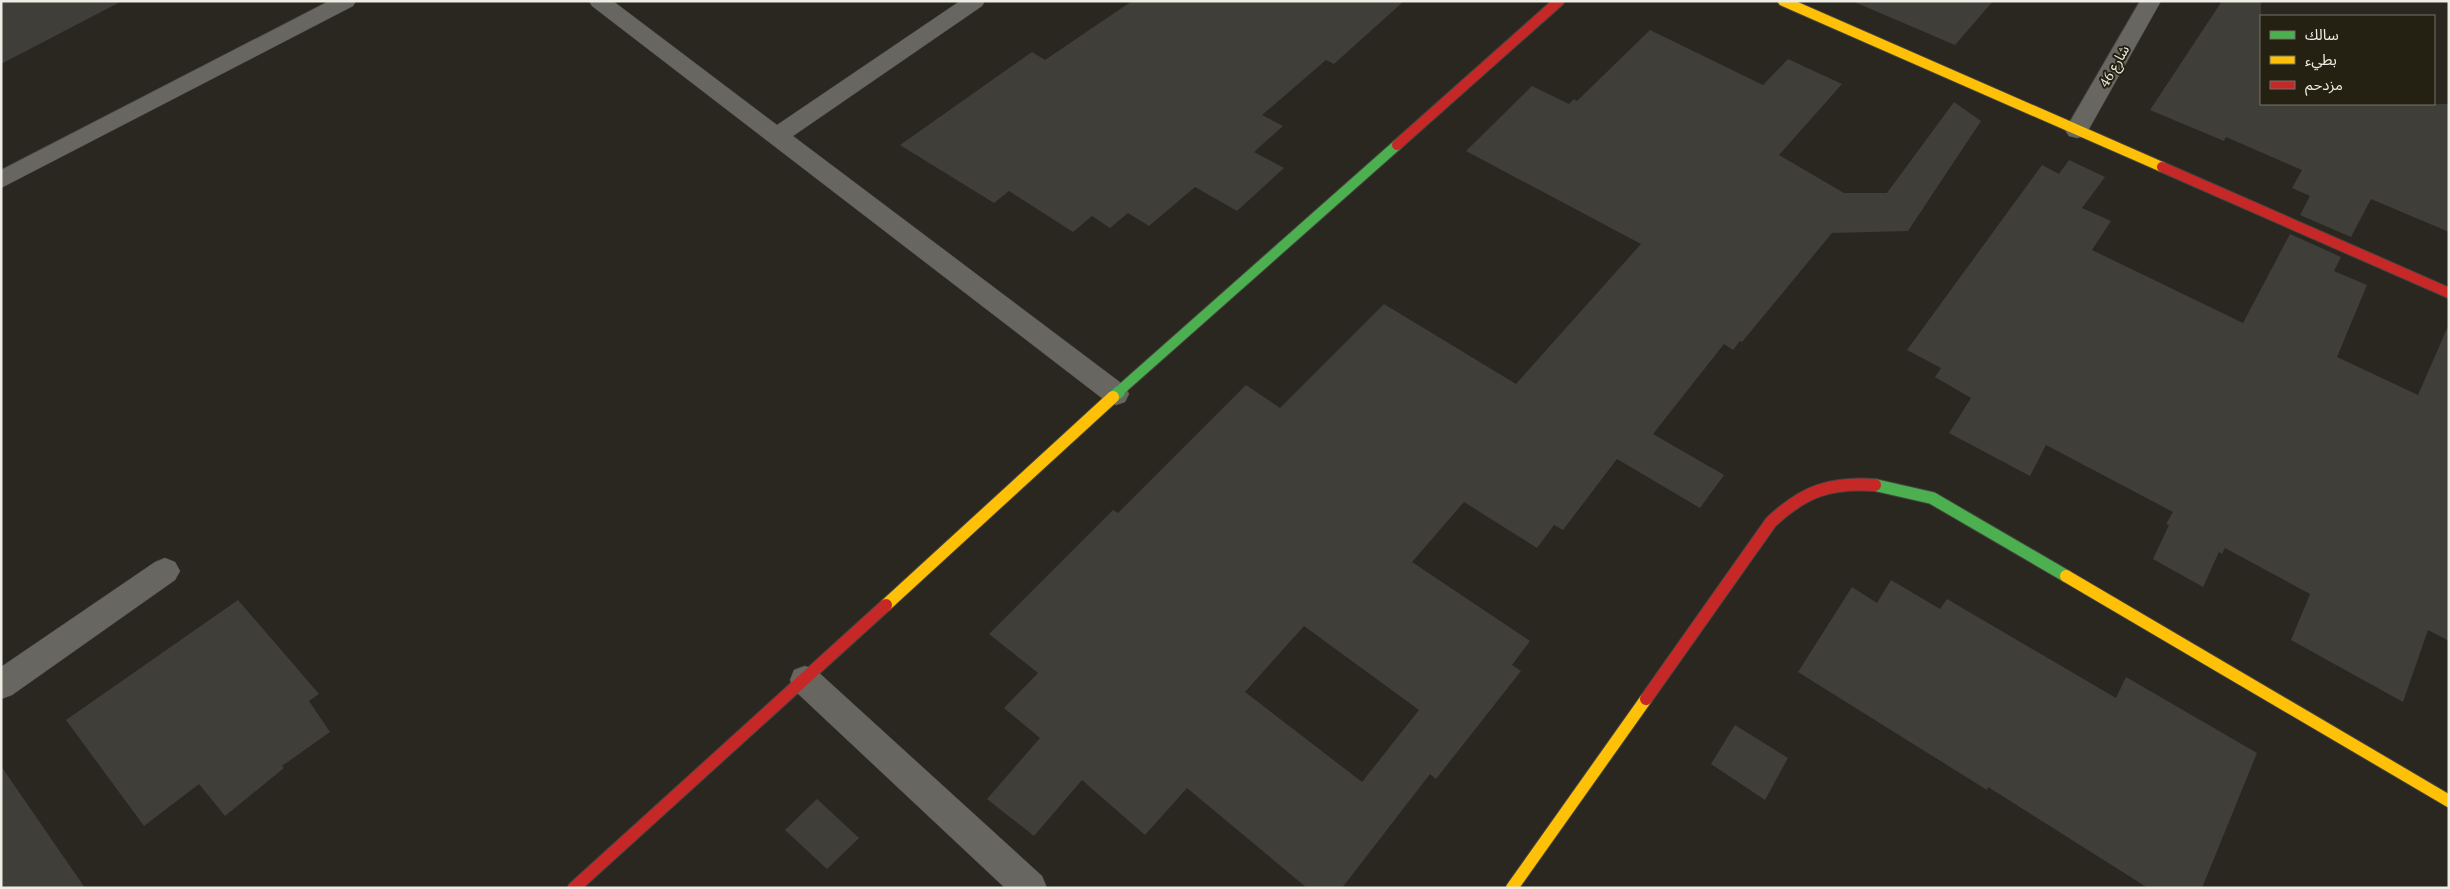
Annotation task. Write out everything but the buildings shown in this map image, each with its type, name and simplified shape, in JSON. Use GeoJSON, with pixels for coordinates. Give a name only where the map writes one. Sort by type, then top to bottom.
{"type":"FeatureCollection","features":[{"type":"Feature","properties":{"kind":"street"},"geometry":{"type":"LineString","coordinates":[[1,180],[346,1]]}},
{"type":"Feature","properties":{"kind":"street"},"geometry":{"type":"LineString","coordinates":[[599,1],[1116,394]]}},
{"type":"Feature","properties":{"kind":"street"},"geometry":{"type":"LineString","coordinates":[[776,136],[975,1]]}},
{"type":"Feature","properties":{"kind":"street"},"geometry":{"type":"LineString","coordinates":[[574,888],[806,680],[1116,394],[1559,1]]}},
{"type":"Feature","properties":{"kind":"street"},"geometry":{"type":"LineString","coordinates":[[1784,1],[2449,293]]}},
{"type":"Feature","properties":{"kind":"street","name":"شارع 46"},"geometry":{"type":"LineString","coordinates":[[2077,130],[2151,1]]}},
{"type":"Feature","properties":{"kind":"street"},"geometry":{"type":"LineString","coordinates":[[1512,888],[1770,522],[1792,501],[1822,488],[1857,482],[1894,486],[1932,498],[2449,801]]}},
{"type":"Feature","properties":{"kind":"street"},"geometry":{"type":"LineString","coordinates":[[1,685],[165,571]]}},
{"type":"Feature","properties":{"kind":"street"},"geometry":{"type":"LineString","coordinates":[[806,680],[1030,888]]}},
{"type":"Feature","properties":{"kind":"traffic: fast"},"geometry":{"type":"LineString","coordinates":[[1113,397],[1397,145]]}},
{"type":"Feature","properties":{"kind":"traffic: fast"},"geometry":{"type":"LineString","coordinates":[[1875,485],[1932,498],[2066,576]]}},
{"type":"Feature","properties":{"kind":"traffic: slow"},"geometry":{"type":"LineString","coordinates":[[1783,1],[2162,167]]}},
{"type":"Feature","properties":{"kind":"traffic: slow"},"geometry":{"type":"LineString","coordinates":[[886,605],[1113,397]]}},
{"type":"Feature","properties":{"kind":"traffic: slow"},"geometry":{"type":"LineString","coordinates":[[2066,576],[2449,801]]}},
{"type":"Feature","properties":{"kind":"traffic: slow"},"geometry":{"type":"LineString","coordinates":[[1512,888],[1646,699]]}},
{"type":"Feature","properties":{"kind":"traffic: jam"},"geometry":{"type":"LineString","coordinates":[[1397,145],[1559,1]]}},
{"type":"Feature","properties":{"kind":"traffic: jam"},"geometry":{"type":"LineString","coordinates":[[2162,167],[2449,293]]}},
{"type":"Feature","properties":{"kind":"traffic: jam"},"geometry":{"type":"LineString","coordinates":[[1646,699],[1771,522],[1794,502],[1818,490],[1844,484],[1875,485]]}},
{"type":"Feature","properties":{"kind":"traffic: jam"},"geometry":{"type":"LineString","coordinates":[[574,888],[886,605]]}}]}
